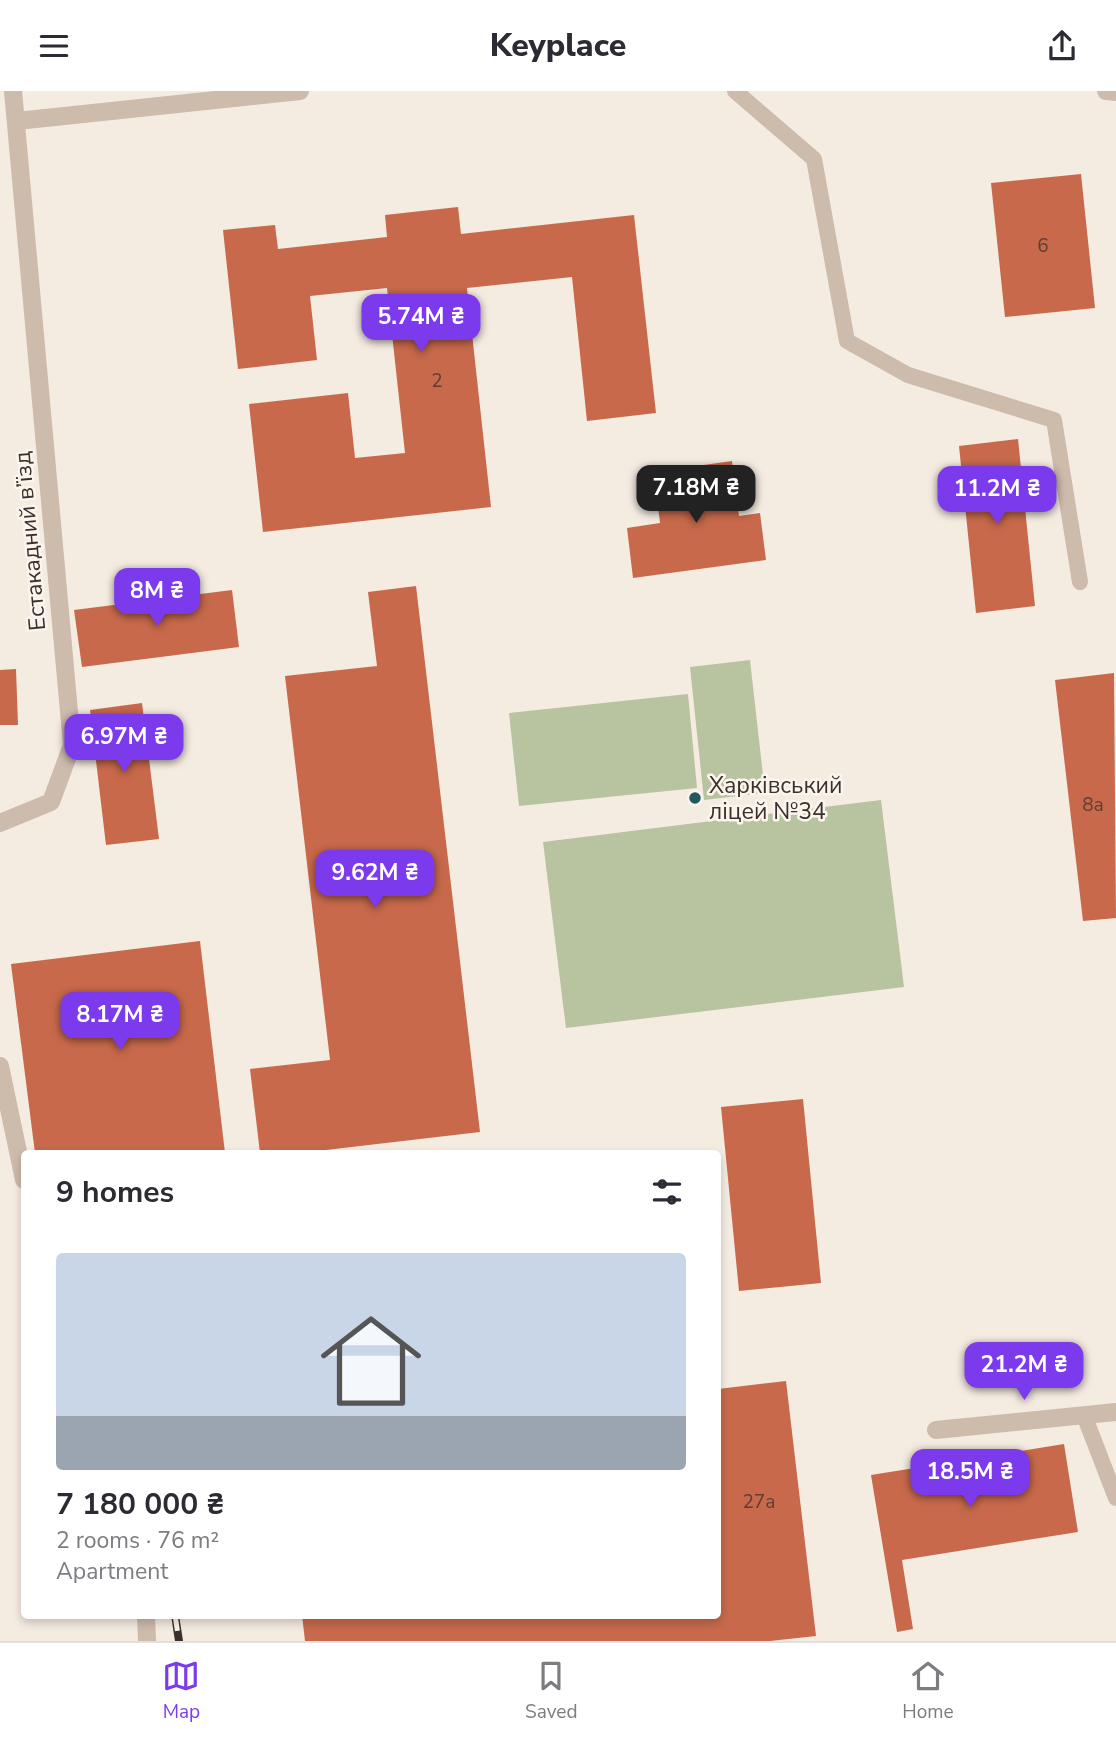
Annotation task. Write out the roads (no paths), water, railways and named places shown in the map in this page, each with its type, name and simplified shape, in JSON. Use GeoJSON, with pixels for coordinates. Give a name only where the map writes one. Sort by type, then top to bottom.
{"type":"FeatureCollection","features":[{"type":"Feature","properties":{"kind":"street","name":"Естакадний в’їзд"},"geometry":{"type":"LineString","coordinates":[[0,823],[51,802],[72,745],[13,91]]}},
{"type":"Feature","properties":{"kind":"street"},"geometry":{"type":"LineString","coordinates":[[17,121],[300,91]]}},
{"type":"Feature","properties":{"kind":"street"},"geometry":{"type":"LineString","coordinates":[[1106,91],[1116,92]]}},
{"type":"Feature","properties":{"kind":"street"},"geometry":{"type":"LineString","coordinates":[[0,1066],[21,1166]]}},
{"type":"Feature","properties":{"kind":"street"},"geometry":{"type":"LineString","coordinates":[[936,1430],[1116,1412]]}},
{"type":"Feature","properties":{"kind":"street"},"geometry":{"type":"LineString","coordinates":[[146,1619],[147,1641]]}},
{"type":"Feature","properties":{"kind":"lane"},"geometry":{"type":"LineString","coordinates":[[735,91],[814,159],[847,341],[908,375],[1054,420],[1080,582]]}},
{"type":"Feature","properties":{"kind":"lane"},"geometry":{"type":"LineString","coordinates":[[1084,1415],[1116,1498]]}},
{"type":"Feature","properties":{"kind":"railway"},"geometry":{"type":"LineString","coordinates":[[176,1619],[179,1641]]}},
{"type":"Feature","properties":{"kind":"place","name":"Харківський ліцей №34"},"geometry":{"type":"Point","coordinates":[695,798]}}]}
